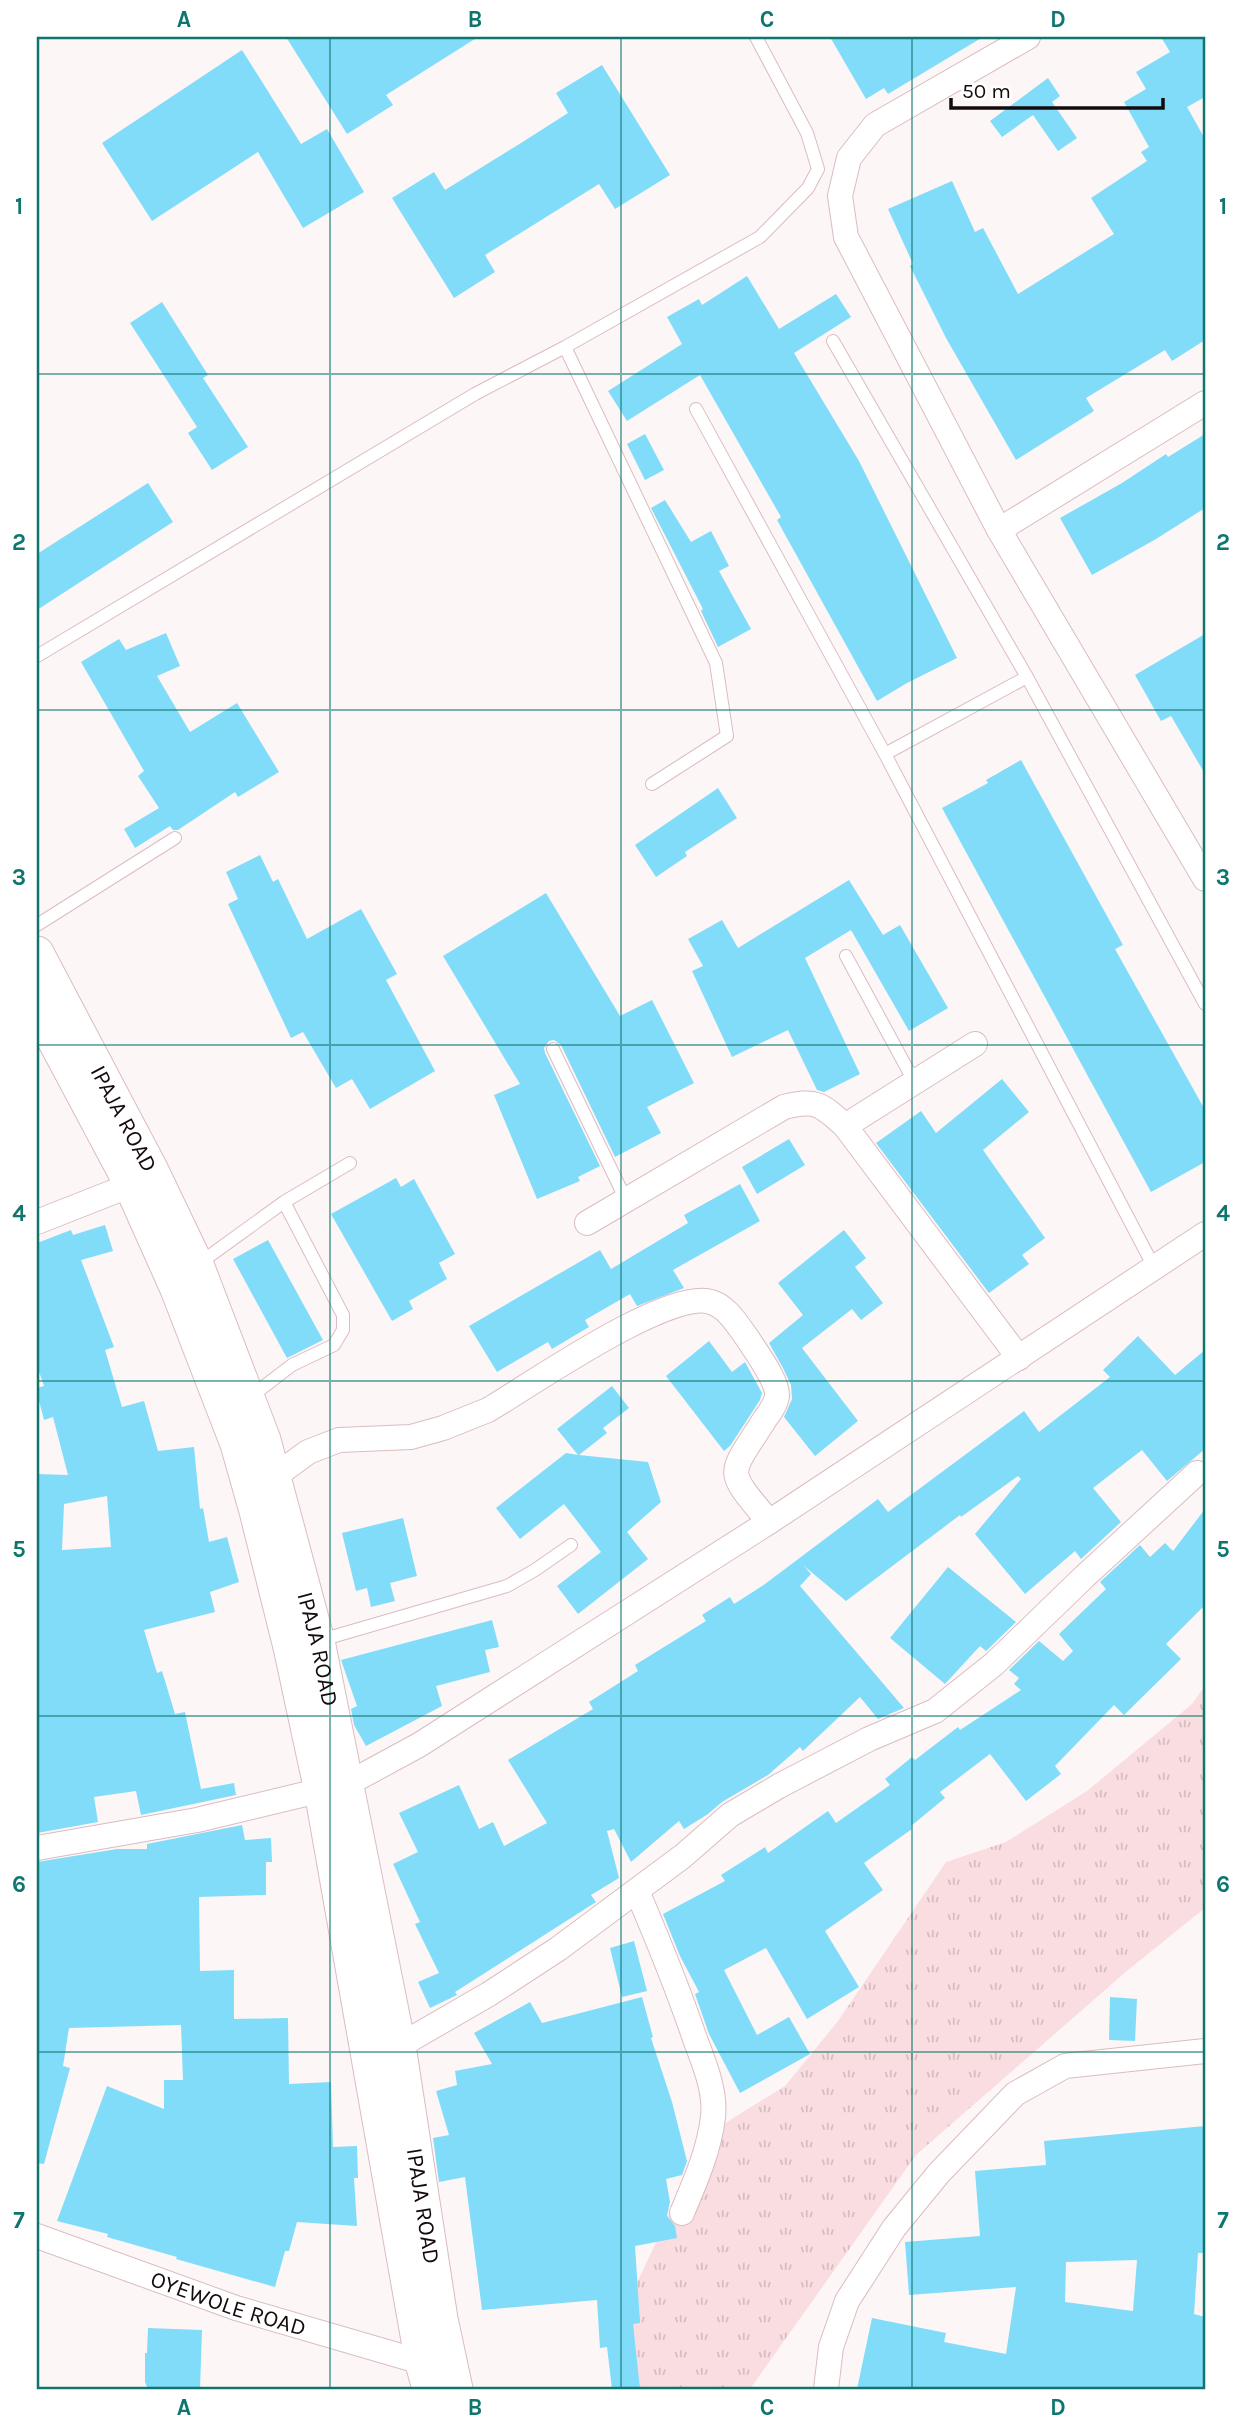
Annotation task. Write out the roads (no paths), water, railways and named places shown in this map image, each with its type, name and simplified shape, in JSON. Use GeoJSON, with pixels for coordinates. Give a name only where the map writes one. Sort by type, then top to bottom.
{"type":"FeatureCollection","features":[{"type":"Feature","properties":{"kind":"main road","name":"IPAJA ROAD"},"geometry":{"type":"LineString","coordinates":[[37,953],[152,1171],[197,1265],[208,1330],[237,1444],[304,1644]]}},
{"type":"Feature","properties":{"kind":"main road","name":"IPAJA ROAD"},"geometry":{"type":"LineString","coordinates":[[37,1008],[208,1330],[249,1398],[274,1477],[304,1644],[334,1788],[440,2378]]}},
{"type":"Feature","properties":{"kind":"main road","name":"IPAJA ROAD"},"geometry":{"type":"LineString","coordinates":[[334,1788],[400,2046],[441,2319],[440,2378]]}},
{"type":"Feature","properties":{"kind":"street"},"geometry":{"type":"LineString","coordinates":[[1028,37],[875,125],[849,158],[840,196],[846,237],[999,530],[1205,879]]}},
{"type":"Feature","properties":{"kind":"street"},"geometry":{"type":"LineString","coordinates":[[999,530],[1205,403]]}},
{"type":"Feature","properties":{"kind":"street"},"geometry":{"type":"LineString","coordinates":[[845,1126],[975,1044]]}},
{"type":"Feature","properties":{"kind":"street"},"geometry":{"type":"LineString","coordinates":[[587,1223],[784,1107],[805,1102],[825,1108],[845,1126],[1019,1358]]}},
{"type":"Feature","properties":{"kind":"street"},"geometry":{"type":"LineString","coordinates":[[37,1222],[131,1185]]}},
{"type":"Feature","properties":{"kind":"street"},"geometry":{"type":"LineString","coordinates":[[37,1848],[197,1820],[334,1788],[419,1745],[769,1522],[1205,1234]]}},
{"type":"Feature","properties":{"kind":"street"},"geometry":{"type":"LineString","coordinates":[[274,1477],[309,1452],[339,1440],[411,1437],[467,1420],[633,1324],[678,1304],[711,1302],[728,1312],[757,1353],[776,1390],[774,1405],[735,1466],[736,1482],[769,1522]]}},
{"type":"Feature","properties":{"kind":"street"},"geometry":{"type":"LineString","coordinates":[[400,2046],[489,1994],[558,1949],[637,1891],[740,1809],[869,1739],[934,1710],[994,1664],[1197,1473]]}},
{"type":"Feature","properties":{"kind":"street"},"geometry":{"type":"LineString","coordinates":[[637,1891],[677,1985],[709,2079],[713,2100],[713,2115],[704,2160],[682,2213]]}},
{"type":"Feature","properties":{"kind":"street"},"geometry":{"type":"LineString","coordinates":[[826,2389],[831,2347],[846,2301],[894,2228],[931,2182],[1015,2094],[1065,2066],[1205,2051]]}},
{"type":"Feature","properties":{"kind":"street","name":"OYEWOLE ROAD"},"geometry":{"type":"LineString","coordinates":[[37,2236],[440,2378]]}},
{"type":"Feature","properties":{"kind":"lane"},"geometry":{"type":"LineString","coordinates":[[37,656],[475,394],[565,347],[761,237],[808,188],[818,169],[807,133],[756,37]]}},
{"type":"Feature","properties":{"kind":"lane"},"geometry":{"type":"LineString","coordinates":[[833,341],[1027,677],[1205,1004]]}},
{"type":"Feature","properties":{"kind":"lane"},"geometry":{"type":"LineString","coordinates":[[565,347],[716,663],[727,736],[652,784]]}},
{"type":"Feature","properties":{"kind":"lane"},"geometry":{"type":"LineString","coordinates":[[696,409],[884,754],[1155,1269]]}},
{"type":"Feature","properties":{"kind":"lane"},"geometry":{"type":"LineString","coordinates":[[884,754],[1027,677]]}},
{"type":"Feature","properties":{"kind":"lane"},"geometry":{"type":"LineString","coordinates":[[37,925],[174,838]]}},
{"type":"Feature","properties":{"kind":"lane"},"geometry":{"type":"LineString","coordinates":[[846,956],[915,1083]]}},
{"type":"Feature","properties":{"kind":"lane"},"geometry":{"type":"LineString","coordinates":[[553,1049],[626,1200]]}},
{"type":"Feature","properties":{"kind":"lane"},"geometry":{"type":"LineString","coordinates":[[197,1265],[284,1202],[350,1163]]}},
{"type":"Feature","properties":{"kind":"lane"},"geometry":{"type":"LineString","coordinates":[[249,1398],[292,1365],[334,1345],[343,1331],[343,1315],[284,1202]]}},
{"type":"Feature","properties":{"kind":"lane"},"geometry":{"type":"LineString","coordinates":[[304,1644],[507,1586],[571,1545]]}}]}
